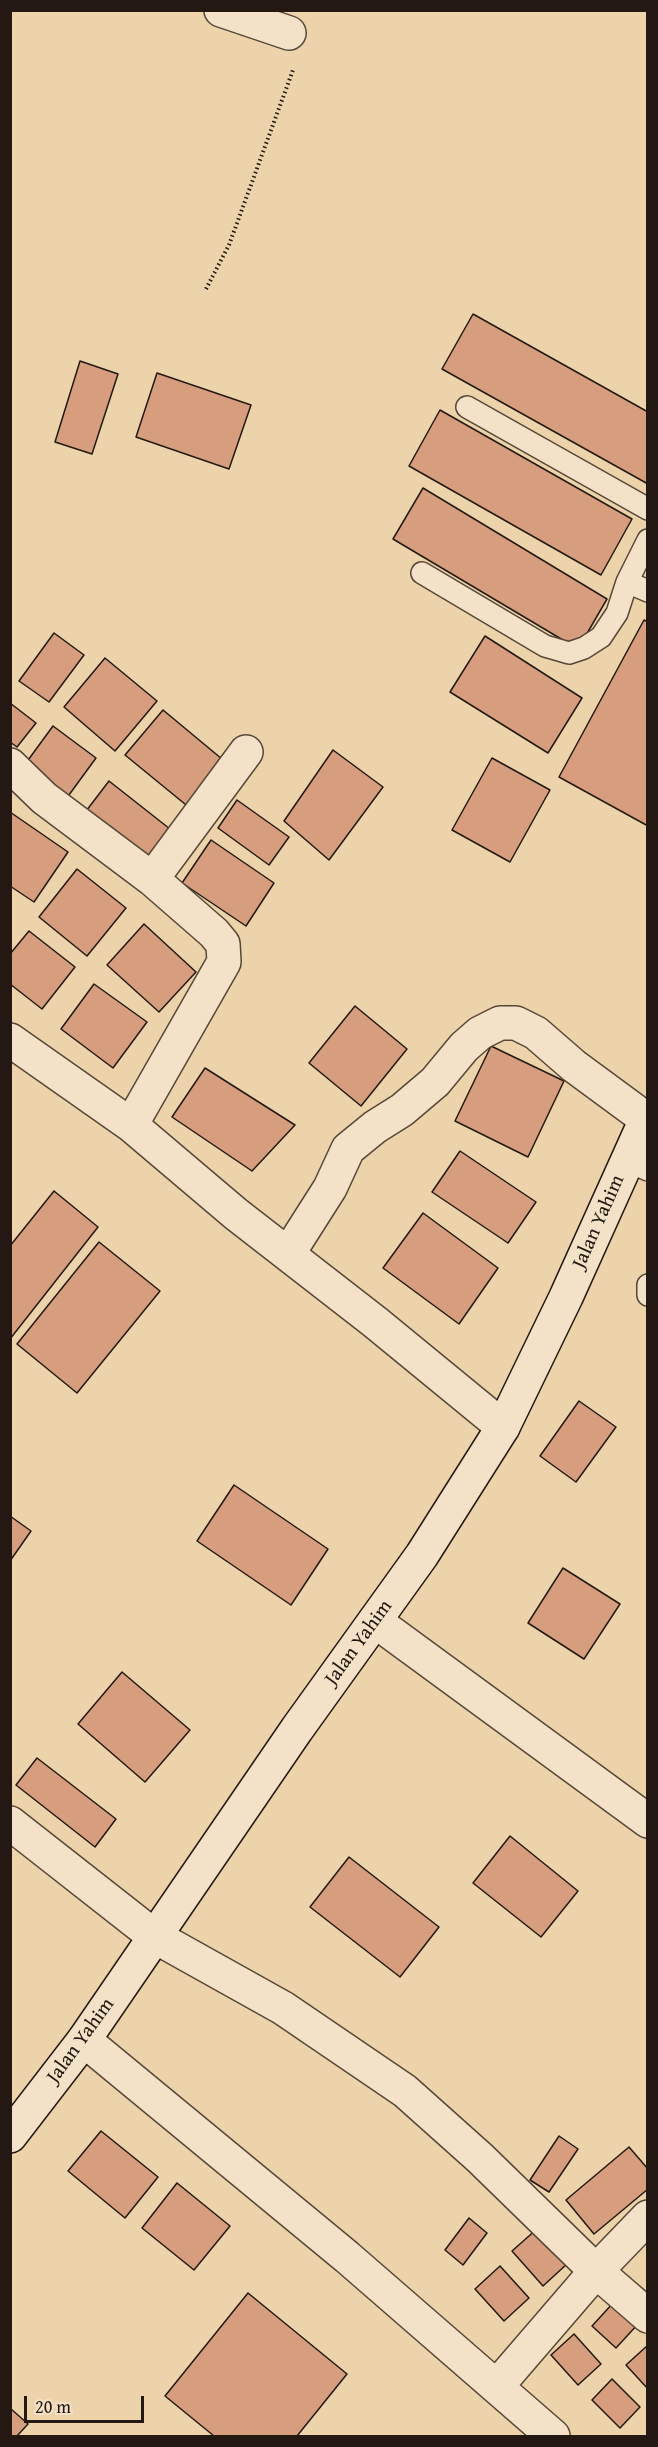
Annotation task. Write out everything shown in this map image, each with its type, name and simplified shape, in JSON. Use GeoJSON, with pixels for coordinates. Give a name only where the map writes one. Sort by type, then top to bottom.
{"type":"FeatureCollection","features":[{"type":"Feature","properties":{"kind":"street"},"geometry":{"type":"LineString","coordinates":[[221,10],[289,33]]}},
{"type":"Feature","properties":{"kind":"street"},"geometry":{"type":"LineString","coordinates":[[152,879],[246,752]]}},
{"type":"Feature","properties":{"kind":"street"},"geometry":{"type":"LineString","coordinates":[[10,765],[44,798],[152,879],[214,933],[223,944],[224,962],[131,1125]]}},
{"type":"Feature","properties":{"kind":"street"},"geometry":{"type":"LineString","coordinates":[[288,1254],[330,1188],[348,1149],[375,1127],[402,1110],[435,1082],[464,1047],[480,1034],[500,1023],[516,1023],[536,1033],[574,1066],[647,1117]]}},
{"type":"Feature","properties":{"kind":"street"},"geometry":{"type":"LineString","coordinates":[[10,1040],[131,1125],[236,1214],[503,1427]]}},
{"type":"Feature","properties":{"kind":"street","name":"Jalan Yahim"},"geometry":{"type":"LineString","coordinates":[[10,2136],[84,2040],[154,1936],[422,1555],[503,1427],[566,1297],[637,1165],[647,1117]]}},
{"type":"Feature","properties":{"kind":"street"},"geometry":{"type":"LineString","coordinates":[[375,1621],[648,1821]]}},
{"type":"Feature","properties":{"kind":"street"},"geometry":{"type":"LineString","coordinates":[[10,1823],[154,1936],[283,2008],[405,2091],[480,2158],[596,2271],[648,2316]]}},
{"type":"Feature","properties":{"kind":"street"},"geometry":{"type":"LineString","coordinates":[[84,2040],[347,2257],[553,2436]]}},
{"type":"Feature","properties":{"kind":"street"},"geometry":{"type":"LineString","coordinates":[[497,2386],[596,2271],[648,2217]]}},
{"type":"Feature","properties":{"kind":"lane"},"geometry":{"type":"LineString","coordinates":[[468,406],[648,509]]}},
{"type":"Feature","properties":{"kind":"lane"},"geometry":{"type":"LineString","coordinates":[[422,573],[545,646],[569,653],[584,648],[601,637],[617,614],[627,582],[648,540]]}},
{"type":"Feature","properties":{"kind":"lane"},"geometry":{"type":"LineString","coordinates":[[627,582],[648,591]]}},
{"type":"Feature","properties":{"kind":"lane"},"geometry":{"type":"LineString","coordinates":[[648,1285],[648,1295]]}},
{"type":"Feature","properties":{"kind":"path"},"geometry":{"type":"LineString","coordinates":[[206,289],[229,245],[293,68],[289,33]]}},
{"type":"Feature","properties":{"kind":"building"},"geometry":{"type":"Polygon","coordinates":[[[473,314],[648,412],[648,484],[442,369],[473,314]]]}},
{"type":"Feature","properties":{"kind":"building"},"geometry":{"type":"Polygon","coordinates":[[[80,361],[118,374],[92,454],[55,442],[80,361]]]}},
{"type":"Feature","properties":{"kind":"building"},"geometry":{"type":"Polygon","coordinates":[[[157,373],[251,405],[229,469],[136,437],[157,373]]]}},
{"type":"Feature","properties":{"kind":"building"},"geometry":{"type":"Polygon","coordinates":[[[440,410],[632,519],[601,575],[409,466],[440,410]]]}},
{"type":"Feature","properties":{"kind":"building"},"geometry":{"type":"Polygon","coordinates":[[[423,488],[607,599],[578,649],[393,539],[423,488]]]}},
{"type":"Feature","properties":{"kind":"building"},"geometry":{"type":"Polygon","coordinates":[[[644,620],[648,622],[648,826],[559,777],[644,620]]]}},
{"type":"Feature","properties":{"kind":"building"},"geometry":{"type":"Polygon","coordinates":[[[54,633],[84,655],[49,702],[19,681],[54,633]]]}},
{"type":"Feature","properties":{"kind":"building"},"geometry":{"type":"Polygon","coordinates":[[[485,636],[582,698],[548,753],[450,692],[485,636]]]}},
{"type":"Feature","properties":{"kind":"building"},"geometry":{"type":"Polygon","coordinates":[[[105,658],[157,701],[115,751],[64,707],[105,658]]]}},
{"type":"Feature","properties":{"kind":"building"},"geometry":{"type":"Polygon","coordinates":[[[10,703],[36,723],[17,747],[10,742],[10,703]]]}},
{"type":"Feature","properties":{"kind":"building"},"geometry":{"type":"Polygon","coordinates":[[[163,710],[228,764],[191,809],[125,755],[163,710]]]}},
{"type":"Feature","properties":{"kind":"building"},"geometry":{"type":"Polygon","coordinates":[[[53,726],[96,758],[66,799],[23,767],[53,726]]]}},
{"type":"Feature","properties":{"kind":"building"},"geometry":{"type":"Polygon","coordinates":[[[333,750],[383,787],[329,860],[284,821],[333,750]]]}},
{"type":"Feature","properties":{"kind":"building"},"geometry":{"type":"Polygon","coordinates":[[[492,758],[550,790],[510,862],[452,830],[492,758]]]}},
{"type":"Feature","properties":{"kind":"building"},"geometry":{"type":"Polygon","coordinates":[[[109,781],[170,829],[141,867],[80,819],[109,781]]]}},
{"type":"Feature","properties":{"kind":"building"},"geometry":{"type":"Polygon","coordinates":[[[237,800],[289,837],[269,865],[218,828],[237,800]]]}},
{"type":"Feature","properties":{"kind":"building"},"geometry":{"type":"Polygon","coordinates":[[[10,812],[68,852],[34,902],[10,886],[10,812]]]}},
{"type":"Feature","properties":{"kind":"building"},"geometry":{"type":"Polygon","coordinates":[[[211,840],[274,883],[246,926],[182,883],[211,840]]]}},
{"type":"Feature","properties":{"kind":"building"},"geometry":{"type":"Polygon","coordinates":[[[77,869],[126,908],[87,956],[39,917],[77,869]]]}},
{"type":"Feature","properties":{"kind":"building"},"geometry":{"type":"Polygon","coordinates":[[[144,924],[196,972],[159,1012],[107,965],[144,924]]]}},
{"type":"Feature","properties":{"kind":"building"},"geometry":{"type":"Polygon","coordinates":[[[29,931],[75,967],[42,1009],[10,984],[10,954],[29,931]]]}},
{"type":"Feature","properties":{"kind":"building"},"geometry":{"type":"Polygon","coordinates":[[[94,984],[147,1022],[113,1068],[61,1029],[94,984]]]}},
{"type":"Feature","properties":{"kind":"building"},"geometry":{"type":"Polygon","coordinates":[[[355,1006],[407,1049],[361,1106],[309,1063],[355,1006]]]}},
{"type":"Feature","properties":{"kind":"building"},"geometry":{"type":"Polygon","coordinates":[[[491,1046],[564,1081],[528,1157],[455,1121],[491,1046]]]}},
{"type":"Feature","properties":{"kind":"building"},"geometry":{"type":"Polygon","coordinates":[[[205,1068],[295,1125],[252,1171],[172,1117],[205,1068]]]}},
{"type":"Feature","properties":{"kind":"building"},"geometry":{"type":"Polygon","coordinates":[[[460,1151],[536,1202],[508,1243],[432,1192],[460,1151]]]}},
{"type":"Feature","properties":{"kind":"building"},"geometry":{"type":"Polygon","coordinates":[[[54,1191],[98,1227],[10,1339],[10,1246],[54,1191]]]}},
{"type":"Feature","properties":{"kind":"building"},"geometry":{"type":"Polygon","coordinates":[[[423,1213],[498,1268],[459,1324],[383,1268],[423,1213]]]}},
{"type":"Feature","properties":{"kind":"building"},"geometry":{"type":"Polygon","coordinates":[[[99,1242],[160,1291],[77,1393],[17,1344],[99,1242]]]}},
{"type":"Feature","properties":{"kind":"building"},"geometry":{"type":"Polygon","coordinates":[[[579,1401],[616,1427],[576,1482],[540,1456],[579,1401]]]}},
{"type":"Feature","properties":{"kind":"building"},"geometry":{"type":"Polygon","coordinates":[[[234,1485],[328,1549],[291,1605],[197,1541],[234,1485]]]}},
{"type":"Feature","properties":{"kind":"building"},"geometry":{"type":"Polygon","coordinates":[[[10,1516],[31,1531],[10,1561],[10,1516]]]}},
{"type":"Feature","properties":{"kind":"building"},"geometry":{"type":"Polygon","coordinates":[[[563,1568],[620,1604],[584,1659],[528,1623],[563,1568]]]}},
{"type":"Feature","properties":{"kind":"building"},"geometry":{"type":"Polygon","coordinates":[[[122,1672],[190,1730],[145,1782],[78,1724],[122,1672]]]}},
{"type":"Feature","properties":{"kind":"building"},"geometry":{"type":"Polygon","coordinates":[[[37,1758],[116,1819],[95,1847],[16,1785],[37,1758]]]}},
{"type":"Feature","properties":{"kind":"building"},"geometry":{"type":"Polygon","coordinates":[[[510,1836],[578,1891],[541,1937],[473,1883],[510,1836]]]}},
{"type":"Feature","properties":{"kind":"building"},"geometry":{"type":"Polygon","coordinates":[[[349,1857],[439,1927],[400,1977],[310,1907],[349,1857]]]}},
{"type":"Feature","properties":{"kind":"building"},"geometry":{"type":"Polygon","coordinates":[[[101,2131],[158,2177],[125,2218],[68,2171],[101,2131]]]}},
{"type":"Feature","properties":{"kind":"building"},"geometry":{"type":"Polygon","coordinates":[[[559,2136],[578,2149],[549,2192],[530,2180],[559,2136]]]}},
{"type":"Feature","properties":{"kind":"building"},"geometry":{"type":"Polygon","coordinates":[[[629,2147],[648,2169],[648,2189],[594,2234],[566,2200],[629,2147]]]}},
{"type":"Feature","properties":{"kind":"building"},"geometry":{"type":"Polygon","coordinates":[[[177,2183],[230,2226],[194,2270],[142,2228],[177,2183]]]}},
{"type":"Feature","properties":{"kind":"building"},"geometry":{"type":"Polygon","coordinates":[[[469,2218],[487,2233],[463,2265],[445,2250],[469,2218]]]}},
{"type":"Feature","properties":{"kind":"building"},"geometry":{"type":"Polygon","coordinates":[[[538,2228],[568,2263],[543,2286],[512,2251],[538,2228]]]}},
{"type":"Feature","properties":{"kind":"building"},"geometry":{"type":"Polygon","coordinates":[[[500,2266],[529,2298],[504,2321],[475,2289],[500,2266]]]}},
{"type":"Feature","properties":{"kind":"building"},"geometry":{"type":"Polygon","coordinates":[[[248,2293],[347,2374],[297,2436],[214,2436],[165,2396],[248,2293]]]}},
{"type":"Feature","properties":{"kind":"building"},"geometry":{"type":"Polygon","coordinates":[[[614,2302],[638,2324],[616,2348],[592,2326],[614,2302]]]}},
{"type":"Feature","properties":{"kind":"building"},"geometry":{"type":"Polygon","coordinates":[[[574,2334],[601,2364],[578,2385],[551,2355],[574,2334]]]}},
{"type":"Feature","properties":{"kind":"building"},"geometry":{"type":"Polygon","coordinates":[[[648,2345],[648,2389],[626,2365],[648,2345]]]}},
{"type":"Feature","properties":{"kind":"building"},"geometry":{"type":"Polygon","coordinates":[[[612,2379],[640,2407],[620,2428],[592,2400],[612,2379]]]}},
{"type":"Feature","properties":{"kind":"building"},"geometry":{"type":"Polygon","coordinates":[[[10,2408],[28,2424],[17,2436],[10,2436],[10,2408]]]}}]}
